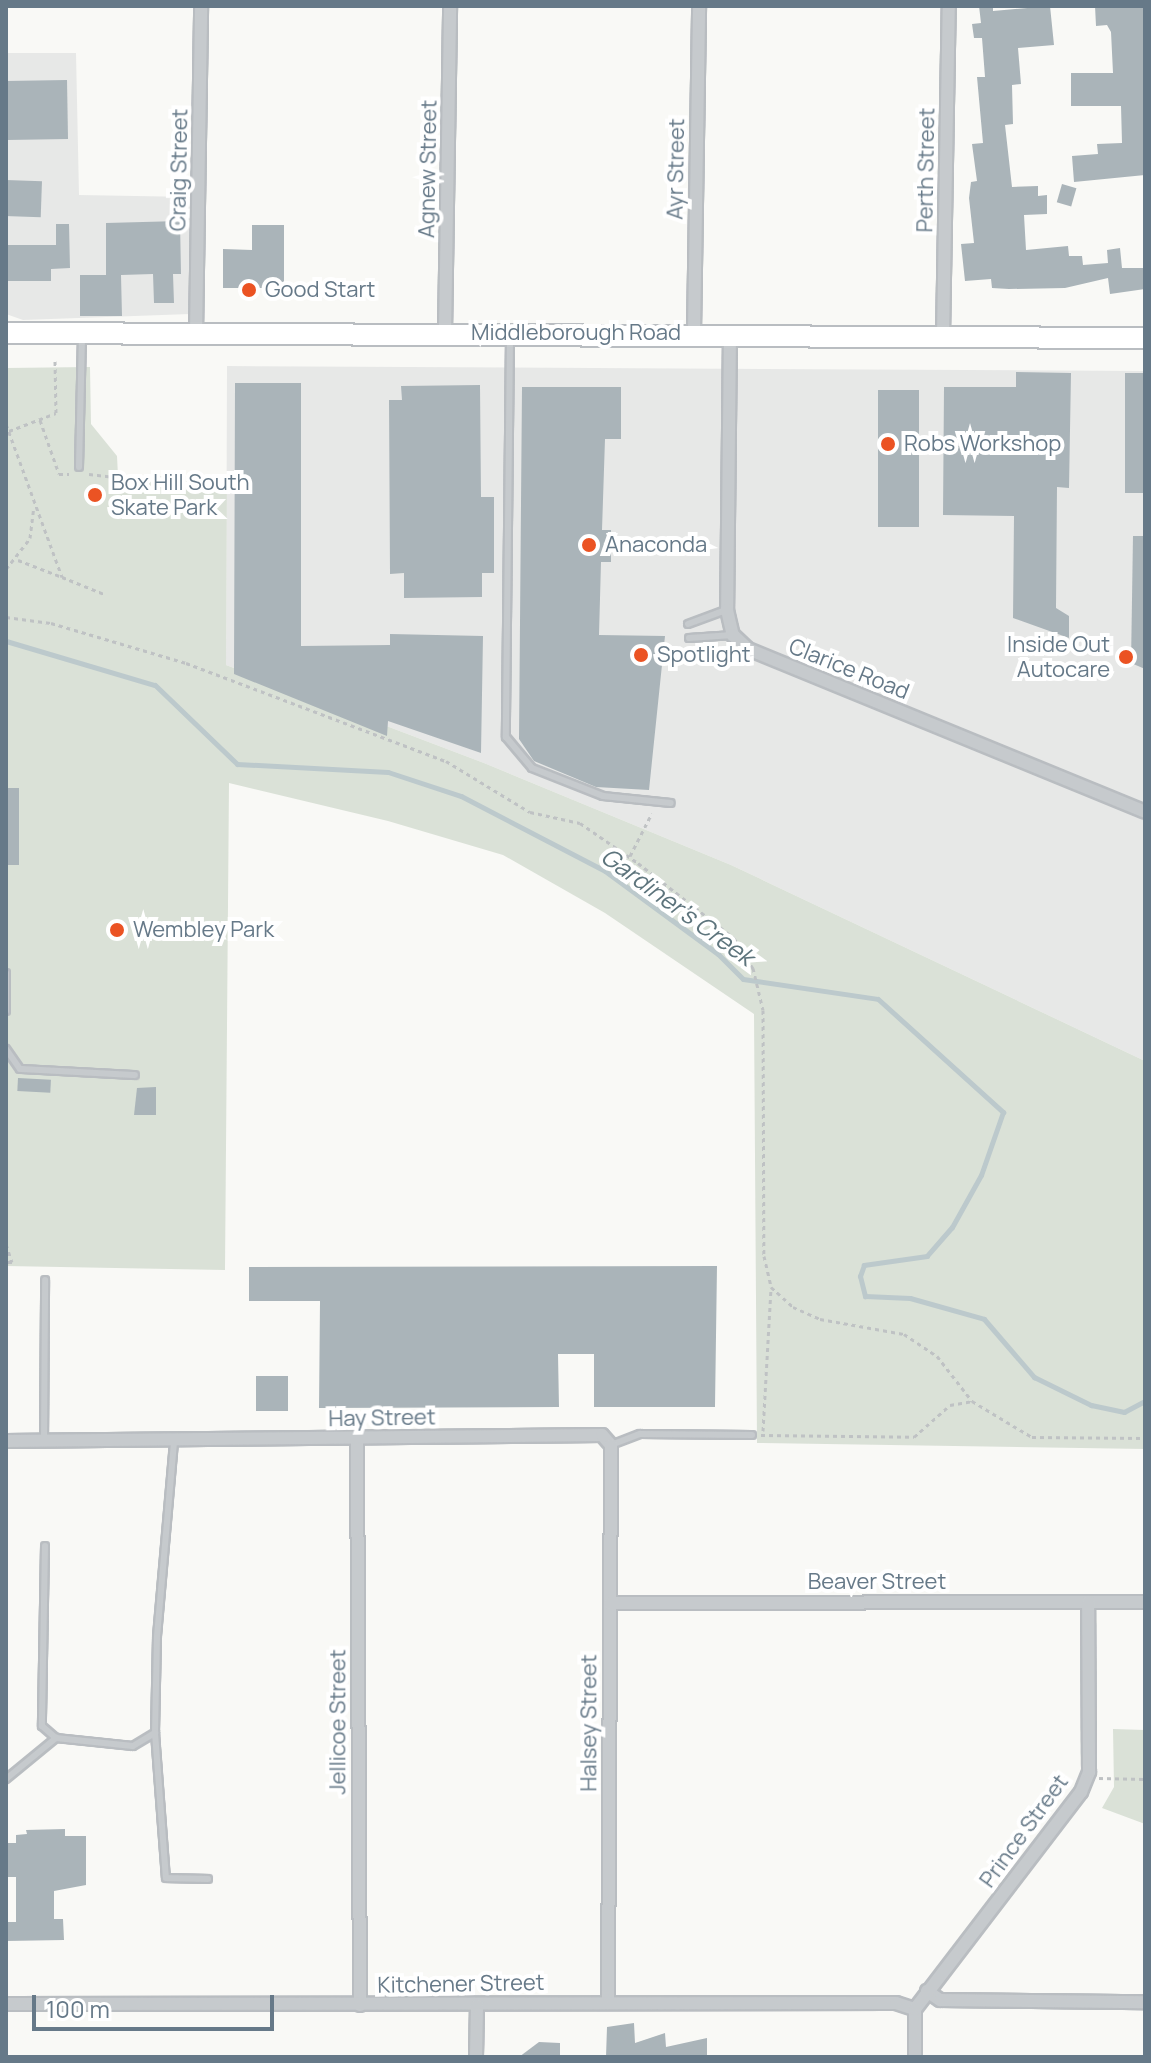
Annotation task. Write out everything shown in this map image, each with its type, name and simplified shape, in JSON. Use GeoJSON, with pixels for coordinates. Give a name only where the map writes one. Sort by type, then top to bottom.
{"type":"FeatureCollection","features":[{"type":"Feature","properties":{"kind":"main road","name":"Middleborough Road"},"geometry":{"type":"LineString","coordinates":[[8,334],[694,332],[1145,338]]}},
{"type":"Feature","properties":{"kind":"street","name":"Craig Street"},"geometry":{"type":"LineString","coordinates":[[196,334],[201,6]]}},
{"type":"Feature","properties":{"kind":"street","name":"Agnew Street"},"geometry":{"type":"LineString","coordinates":[[445,333],[450,6]]}},
{"type":"Feature","properties":{"kind":"street","name":"Ayr Street"},"geometry":{"type":"LineString","coordinates":[[694,332],[699,6]]}},
{"type":"Feature","properties":{"kind":"street","name":"Perth Street"},"geometry":{"type":"LineString","coordinates":[[943,336],[949,6]]}},
{"type":"Feature","properties":{"kind":"street"},"geometry":{"type":"LineString","coordinates":[[730,333],[727,610],[733,635]]}},
{"type":"Feature","properties":{"kind":"street","name":"Clarice Road"},"geometry":{"type":"LineString","coordinates":[[733,635],[748,649],[1145,812]]}},
{"type":"Feature","properties":{"kind":"street","name":"Hay Street"},"geometry":{"type":"LineString","coordinates":[[6,1441],[174,1442],[602,1435],[611,1445]]}},
{"type":"Feature","properties":{"kind":"street","name":"Jellicoe Street"},"geometry":{"type":"LineString","coordinates":[[357,1438],[360,2005]]}},
{"type":"Feature","properties":{"kind":"street","name":"Halsey Street"},"geometry":{"type":"LineString","coordinates":[[608,2002],[611,1445]]}},
{"type":"Feature","properties":{"kind":"street","name":"Prince Street"},"geometry":{"type":"LineString","coordinates":[[915,2009],[1081,1792],[1089,1772],[1088,1602]]}},
{"type":"Feature","properties":{"kind":"street","name":"Beaver Street"},"geometry":{"type":"LineString","coordinates":[[610,1603],[1145,1602]]}},
{"type":"Feature","properties":{"kind":"street"},"geometry":{"type":"LineString","coordinates":[[927,1991],[940,2000],[1145,2002]]}},
{"type":"Feature","properties":{"kind":"street","name":"Kitchener Street"},"geometry":{"type":"LineString","coordinates":[[6,2004],[896,2003],[915,2009]]}},
{"type":"Feature","properties":{"kind":"street"},"geometry":{"type":"LineString","coordinates":[[476,2057],[477,2005]]}},
{"type":"Feature","properties":{"kind":"street"},"geometry":{"type":"LineString","coordinates":[[915,2009],[915,2057]]}},
{"type":"Feature","properties":{"kind":"lane"},"geometry":{"type":"LineString","coordinates":[[79,467],[82,333]]}},
{"type":"Feature","properties":{"kind":"lane"},"geometry":{"type":"LineString","coordinates":[[510,333],[506,737],[532,768],[603,796],[671,803]]}},
{"type":"Feature","properties":{"kind":"lane"},"geometry":{"type":"LineString","coordinates":[[688,624],[727,610]]}},
{"type":"Feature","properties":{"kind":"lane"},"geometry":{"type":"LineString","coordinates":[[689,638],[733,635]]}},
{"type":"Feature","properties":{"kind":"lane"},"geometry":{"type":"LineString","coordinates":[[6,973],[6,1011]]}},
{"type":"Feature","properties":{"kind":"lane"},"geometry":{"type":"LineString","coordinates":[[6,1049],[20,1069],[135,1075]]}},
{"type":"Feature","properties":{"kind":"lane"},"geometry":{"type":"LineString","coordinates":[[44,1441],[45,1280]]}},
{"type":"Feature","properties":{"kind":"lane"},"geometry":{"type":"LineString","coordinates":[[611,1445],[640,1434],[752,1435]]}},
{"type":"Feature","properties":{"kind":"lane"},"geometry":{"type":"LineString","coordinates":[[174,1442],[157,1637],[155,1733],[166,1878],[208,1879]]}},
{"type":"Feature","properties":{"kind":"lane"},"geometry":{"type":"LineString","coordinates":[[45,1546],[42,1726],[56,1738],[133,1746],[155,1733]]}},
{"type":"Feature","properties":{"kind":"lane"},"geometry":{"type":"LineString","coordinates":[[6,1779],[56,1738]]}},
{"type":"Feature","properties":{"kind":"path"},"geometry":{"type":"LineString","coordinates":[[9,431],[56,413],[55,361]]}},
{"type":"Feature","properties":{"kind":"path"},"geometry":{"type":"LineString","coordinates":[[6,424],[62,577]]}},
{"type":"Feature","properties":{"kind":"path"},"geometry":{"type":"LineString","coordinates":[[6,569],[18,560],[30,538],[35,503]]}},
{"type":"Feature","properties":{"kind":"path"},"geometry":{"type":"LineString","coordinates":[[18,560],[104,594]]}},
{"type":"Feature","properties":{"kind":"path"},"geometry":{"type":"LineString","coordinates":[[6,617],[51,623],[186,663],[446,761],[530,812],[580,823],[630,857],[734,938],[753,968],[763,1010],[764,1256],[771,1287],[763,1435]]}},
{"type":"Feature","properties":{"kind":"path"},"geometry":{"type":"LineString","coordinates":[[630,857],[650,822]]}},
{"type":"Feature","properties":{"kind":"path"},"geometry":{"type":"LineString","coordinates":[[6,1244],[12,1262],[6,1262]]}},
{"type":"Feature","properties":{"kind":"path"},"geometry":{"type":"LineString","coordinates":[[771,1287],[793,1307],[820,1319],[904,1334],[937,1356],[972,1401],[1032,1437],[1145,1438]]}},
{"type":"Feature","properties":{"kind":"path"},"geometry":{"type":"LineString","coordinates":[[752,1435],[914,1437],[950,1405],[972,1401]]}},
{"type":"Feature","properties":{"kind":"path"},"geometry":{"type":"LineString","coordinates":[[1089,1772],[1102,1779],[1145,1779]]}},
{"type":"Feature","properties":{"kind":"shaded area"},"geometry":{"type":"Polygon","coordinates":[[[6,53],[76,53],[79,195],[192,197],[190,314],[23,320],[6,314],[6,53]]]}},
{"type":"Feature","properties":{"kind":"shaded area"},"geometry":{"type":"Polygon","coordinates":[[[227,366],[1145,371],[1145,1061],[731,865],[484,763],[226,665],[227,366]]]}},
{"type":"Feature","properties":{"kind":"shaded area"},"geometry":{"type":"Polygon","coordinates":[[[90,367],[91,424],[117,456],[118,476],[227,476],[226,665],[484,763],[731,865],[1145,1061],[1145,1449],[757,1443],[754,1014],[605,913],[503,855],[388,821],[229,783],[225,1270],[6,1266],[6,368],[90,367]]]}},
{"type":"Feature","properties":{"kind":"shaded area"},"geometry":{"type":"Polygon","coordinates":[[[1113,1729],[1145,1730],[1145,1824],[1102,1808],[1114,1787],[1113,1729]]]}},
{"type":"Feature","properties":{"kind":"building"},"geometry":{"type":"Polygon","coordinates":[[[979,6],[993,6],[993,11],[1050,6],[1054,45],[1018,48],[1021,84],[1012,85],[1013,124],[1005,125],[1012,187],[1038,186],[1038,196],[1047,195],[1047,214],[1024,215],[1026,250],[1068,246],[1069,256],[1082,256],[1083,265],[1108,263],[1107,250],[1120,248],[1122,268],[1145,268],[1145,289],[1110,294],[1108,278],[1065,288],[992,288],[991,279],[965,281],[961,244],[974,243],[969,198],[971,182],[977,181],[972,144],[983,143],[977,77],[985,77],[982,38],[974,38],[972,24],[981,23],[979,6]]]}},
{"type":"Feature","properties":{"kind":"building"},"geometry":{"type":"Polygon","coordinates":[[[1095,6],[1145,6],[1145,175],[1074,182],[1072,156],[1098,154],[1097,144],[1122,143],[1121,106],[1071,106],[1071,73],[1113,73],[1111,32],[1107,25],[1096,26],[1095,6]]]}},
{"type":"Feature","properties":{"kind":"building"},"geometry":{"type":"Polygon","coordinates":[[[67,80],[68,139],[7,140],[6,81],[67,80]]]}},
{"type":"Feature","properties":{"kind":"building"},"geometry":{"type":"Polygon","coordinates":[[[6,180],[42,181],[41,217],[6,216],[6,180]]]}},
{"type":"Feature","properties":{"kind":"building"},"geometry":{"type":"Polygon","coordinates":[[[1062,184],[1076,188],[1071,206],[1057,202],[1062,184]]]}},
{"type":"Feature","properties":{"kind":"building"},"geometry":{"type":"Polygon","coordinates":[[[180,221],[181,274],[173,274],[174,303],[154,303],[153,274],[121,275],[122,316],[80,316],[80,275],[106,275],[106,223],[180,221]]]}},
{"type":"Feature","properties":{"kind":"building"},"geometry":{"type":"Polygon","coordinates":[[[56,224],[69,224],[70,268],[51,269],[51,281],[6,281],[6,245],[56,245],[56,224]]]}},
{"type":"Feature","properties":{"kind":"building"},"geometry":{"type":"Polygon","coordinates":[[[252,225],[284,225],[284,288],[223,288],[223,249],[252,250],[252,225]]]}},
{"type":"Feature","properties":{"kind":"building"},"geometry":{"type":"Polygon","coordinates":[[[1016,372],[1071,373],[1069,488],[1057,487],[1056,608],[1069,616],[1069,638],[1013,618],[1014,516],[943,515],[944,387],[1016,387],[1016,372]]]}},
{"type":"Feature","properties":{"kind":"building"},"geometry":{"type":"Polygon","coordinates":[[[1125,373],[1145,373],[1145,493],[1125,493],[1125,373]]]}},
{"type":"Feature","properties":{"kind":"building"},"geometry":{"type":"Polygon","coordinates":[[[235,383],[301,383],[301,646],[390,645],[390,634],[483,636],[481,753],[388,721],[387,736],[234,674],[235,383]]]}},
{"type":"Feature","properties":{"kind":"building"},"geometry":{"type":"Polygon","coordinates":[[[480,385],[481,497],[494,497],[494,573],[482,573],[482,597],[404,598],[404,573],[390,574],[389,400],[402,400],[401,386],[480,385]]]}},
{"type":"Feature","properties":{"kind":"building"},"geometry":{"type":"Polygon","coordinates":[[[522,387],[621,387],[621,439],[605,439],[602,530],[611,530],[611,562],[601,562],[599,635],[665,636],[649,790],[596,787],[534,761],[519,739],[522,387]]]}},
{"type":"Feature","properties":{"kind":"building"},"geometry":{"type":"Polygon","coordinates":[[[878,390],[919,390],[919,527],[878,527],[878,390]]]}},
{"type":"Feature","properties":{"kind":"building"},"geometry":{"type":"Polygon","coordinates":[[[1133,536],[1145,536],[1145,669],[1131,663],[1133,536]]]}},
{"type":"Feature","properties":{"kind":"building"},"geometry":{"type":"Polygon","coordinates":[[[6,788],[19,788],[19,865],[6,865],[6,788]]]}},
{"type":"Feature","properties":{"kind":"building"},"geometry":{"type":"Polygon","coordinates":[[[18,1078],[51,1080],[50,1093],[17,1091],[18,1078]]]}},
{"type":"Feature","properties":{"kind":"building"},"geometry":{"type":"Polygon","coordinates":[[[156,1087],[156,1115],[134,1115],[137,1088],[156,1087]]]}},
{"type":"Feature","properties":{"kind":"building"},"geometry":{"type":"Polygon","coordinates":[[[717,1266],[715,1407],[594,1407],[594,1354],[558,1354],[559,1407],[319,1408],[320,1301],[249,1301],[249,1267],[717,1266]]]}},
{"type":"Feature","properties":{"kind":"building"},"geometry":{"type":"Polygon","coordinates":[[[256,1376],[288,1376],[288,1411],[256,1411],[256,1376]]]}},
{"type":"Feature","properties":{"kind":"building"},"geometry":{"type":"Polygon","coordinates":[[[65,1829],[65,1836],[86,1836],[86,1885],[54,1891],[54,1919],[63,1919],[64,1940],[6,1941],[6,1922],[16,1922],[16,1877],[6,1877],[6,1843],[16,1843],[16,1835],[27,1834],[26,1830],[65,1829]]]}},
{"type":"Feature","properties":{"kind":"building"},"geometry":{"type":"Polygon","coordinates":[[[634,2023],[635,2043],[665,2033],[666,2047],[707,2038],[707,2057],[606,2057],[607,2027],[634,2023]]]}},
{"type":"Feature","properties":{"kind":"building"},"geometry":{"type":"Polygon","coordinates":[[[539,2042],[560,2043],[560,2057],[519,2057],[539,2042]]]}},
{"type":"Feature","properties":{"kind":"waterway","name":"Gardiner's Creek"},"geometry":{"type":"LineString","coordinates":[[6,641],[155,685],[237,764],[388,772],[461,796],[605,871],[718,954],[743,979],[878,999],[1003,1112],[981,1175],[952,1227],[927,1256],[864,1265],[860,1276],[865,1296],[910,1298],[984,1319],[1034,1377],[1091,1405],[1124,1412],[1145,1401]]}},
{"type":"Feature","properties":{"kind":"place","name":"Good Start"},"geometry":{"type":"Point","coordinates":[249,290]}},
{"type":"Feature","properties":{"kind":"place","name":"Robs Workshop"},"geometry":{"type":"Point","coordinates":[888,444]}},
{"type":"Feature","properties":{"kind":"place","name":"Box Hill South Skate Park"},"geometry":{"type":"Point","coordinates":[95,495]}},
{"type":"Feature","properties":{"kind":"place","name":"Anaconda"},"geometry":{"type":"Point","coordinates":[589,545]}},
{"type":"Feature","properties":{"kind":"place","name":"Spotlight"},"geometry":{"type":"Point","coordinates":[641,655]}},
{"type":"Feature","properties":{"kind":"place","name":"Inside Out Autocare"},"geometry":{"type":"Point","coordinates":[1126,657]}},
{"type":"Feature","properties":{"kind":"place","name":"Wembley Park"},"geometry":{"type":"Point","coordinates":[117,930]}}]}
